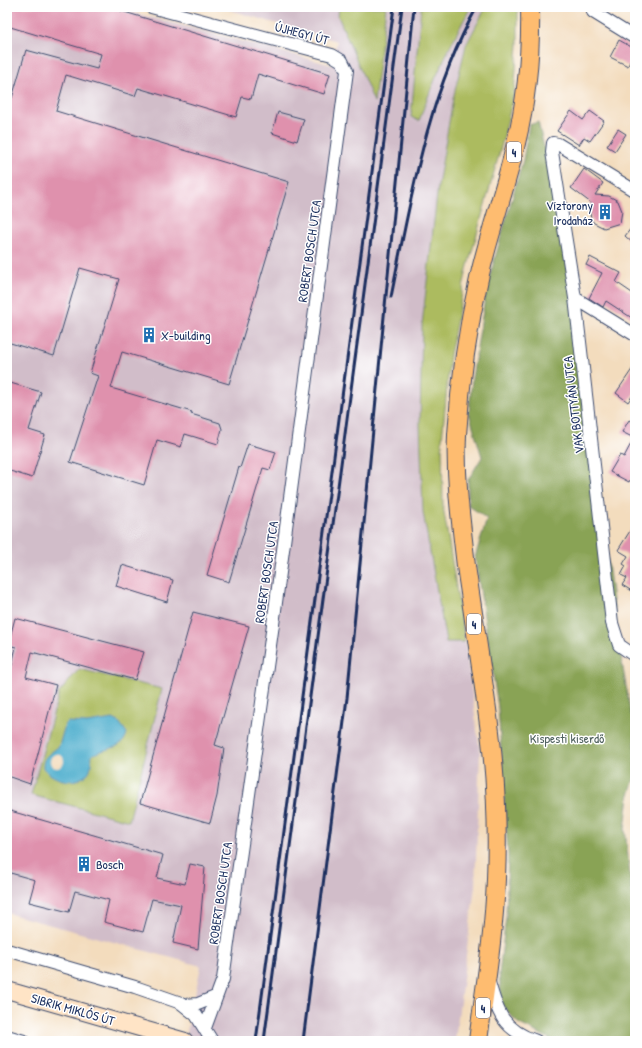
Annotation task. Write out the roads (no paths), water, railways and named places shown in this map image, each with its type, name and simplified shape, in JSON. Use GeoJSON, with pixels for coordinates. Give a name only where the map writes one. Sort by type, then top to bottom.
{"type":"FeatureCollection","features":[{"type":"Feature","properties":{"kind":"main road","name":"4"},"geometry":{"type":"LineString","coordinates":[[478,1041],[487,976],[496,879],[495,805],[490,735],[460,515],[456,463],[457,436],[460,397],[472,311],[480,273],[516,143],[525,98],[530,29],[530,7]]}},
{"type":"Feature","properties":{"kind":"main road","name":"SIBRIK MIKLÓS ÚT"},"geometry":{"type":"LineString","coordinates":[[7,990],[185,1041]]}},
{"type":"Feature","properties":{"kind":"street","name":"ÚJHEGYI ÚT"},"geometry":{"type":"LineString","coordinates":[[151,7],[332,56],[342,61],[347,71]]}},
{"type":"Feature","properties":{"kind":"street"},"geometry":{"type":"LineString","coordinates":[[593,12],[635,38]]}},
{"type":"Feature","properties":{"kind":"street","name":"ROBERT BOSCH UTCA"},"geometry":{"type":"LineString","coordinates":[[205,1028],[215,997],[223,979],[276,602],[347,71]]}},
{"type":"Feature","properties":{"kind":"street","name":"VAK BOTTYÁN UTCA"},"geometry":{"type":"LineString","coordinates":[[635,191],[558,144],[553,143],[552,152],[575,298],[612,624],[619,646],[635,656]]}},
{"type":"Feature","properties":{"kind":"street"},"geometry":{"type":"LineString","coordinates":[[575,298],[635,335]]}},
{"type":"Feature","properties":{"kind":"street"},"geometry":{"type":"LineString","coordinates":[[7,950],[135,987],[184,1005],[196,1015],[212,1041]]}},
{"type":"Feature","properties":{"kind":"street"},"geometry":{"type":"LineString","coordinates":[[487,976],[500,1017],[523,1037],[536,1041]]}},
{"type":"Feature","properties":{"kind":"street"},"geometry":{"type":"LineString","coordinates":[[184,1005],[198,1004],[215,997]]}},
{"type":"Feature","properties":{"kind":"street"},"geometry":{"type":"LineString","coordinates":[[7,1036],[24,1041]]}},
{"type":"Feature","properties":{"kind":"water"},"geometry":{"type":"Polygon","coordinates":[[[113,719],[119,722],[127,733],[125,739],[118,746],[92,755],[90,769],[83,777],[71,781],[58,779],[43,768],[46,757],[59,746],[65,725],[68,722],[87,723],[113,719]]]}},
{"type":"Feature","properties":{"kind":"railway"},"geometry":{"type":"LineString","coordinates":[[256,1041],[394,7]]}},
{"type":"Feature","properties":{"kind":"railway"},"geometry":{"type":"LineString","coordinates":[[264,1041],[402,7]]}},
{"type":"Feature","properties":{"kind":"railway"},"geometry":{"type":"LineString","coordinates":[[303,1041],[347,698],[414,7]]}},
{"type":"Feature","properties":{"kind":"railway"},"geometry":{"type":"LineString","coordinates":[[391,297],[414,185],[433,112],[445,76],[477,7]]}},
{"type":"Feature","properties":{"kind":"place","name":"Víztorony Irodaház"},"geometry":{"type":"Point","coordinates":[605,212]}},
{"type":"Feature","properties":{"kind":"place","name":"X-building"},"geometry":{"type":"Point","coordinates":[149,335]}},
{"type":"Feature","properties":{"kind":"place","name":"Bosch"},"geometry":{"type":"Point","coordinates":[84,864]}},
{"type":"Feature","properties":{"kind":"park label","name":"Kispesti kiserdő"},"geometry":{"type":"Point","coordinates":[567,738]}}]}
